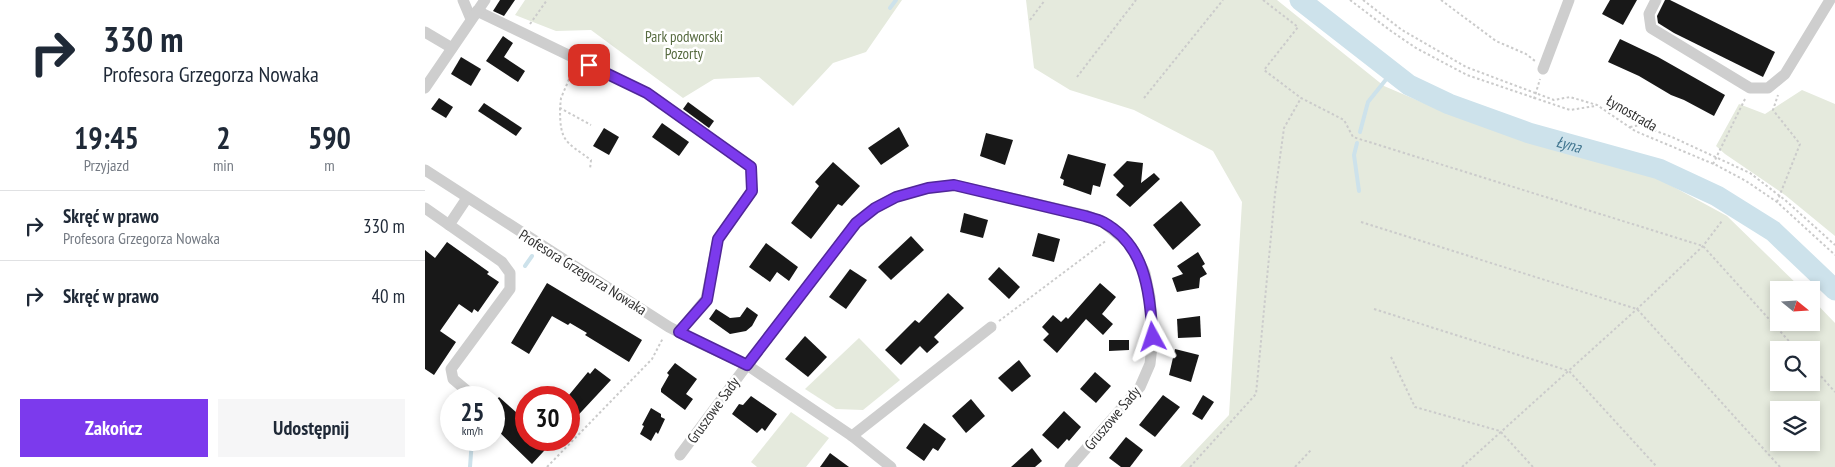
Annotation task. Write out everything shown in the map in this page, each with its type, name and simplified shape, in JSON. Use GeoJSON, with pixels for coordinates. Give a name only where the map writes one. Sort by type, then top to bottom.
{"type":"FeatureCollection","features":[{"type":"Feature","properties":{"kind":"street"},"geometry":{"type":"LineString","coordinates":[[463,0],[474,15],[523,33],[647,93],[751,167],[752,191],[718,239],[707,300],[674,330]]}},
{"type":"Feature","properties":{"kind":"street"},"geometry":{"type":"LineString","coordinates":[[425,88],[485,0]]}},
{"type":"Feature","properties":{"kind":"street"},"geometry":{"type":"LineString","coordinates":[[1543,69],[1569,0]]}},
{"type":"Feature","properties":{"kind":"street"},"geometry":{"type":"LineString","coordinates":[[1656,0],[1649,14],[1651,28],[1750,88],[1768,88],[1785,74],[1830,0]]}},
{"type":"Feature","properties":{"kind":"street"},"geometry":{"type":"LineString","coordinates":[[425,32],[452,48]]}},
{"type":"Feature","properties":{"kind":"street","name":"Profesora Grzegorza Nowaka"},"geometry":{"type":"LineString","coordinates":[[425,170],[674,330],[747,365]]}},
{"type":"Feature","properties":{"kind":"street","name":"Gruszowe Sady"},"geometry":{"type":"LineString","coordinates":[[680,455],[856,223],[875,208],[896,197],[928,188],[954,185],[1103,222],[1117,233],[1134,251],[1145,272],[1150,298],[1153,337],[1150,364],[1140,387],[1070,467]]}},
{"type":"Feature","properties":{"kind":"street"},"geometry":{"type":"LineString","coordinates":[[449,225],[467,198]]}},
{"type":"Feature","properties":{"kind":"street"},"geometry":{"type":"LineString","coordinates":[[425,208],[502,262],[509,273],[510,289],[451,369],[453,380],[461,386]]}},
{"type":"Feature","properties":{"kind":"street"},"geometry":{"type":"LineString","coordinates":[[852,436],[991,327]]}},
{"type":"Feature","properties":{"kind":"street","name":"Gruszowe Sady"},"geometry":{"type":"LineString","coordinates":[[747,365],[852,436],[891,467]]}},
{"type":"Feature","properties":{"kind":"path"},"geometry":{"type":"LineString","coordinates":[[523,33],[547,0]]}},
{"type":"Feature","properties":{"kind":"path"},"geometry":{"type":"LineString","coordinates":[[1030,20],[1045,0]]}},
{"type":"Feature","properties":{"kind":"path"},"geometry":{"type":"LineString","coordinates":[[1077,77],[1136,0]]}},
{"type":"Feature","properties":{"kind":"path"},"geometry":{"type":"LineString","coordinates":[[1144,98],[1223,0]]}},
{"type":"Feature","properties":{"kind":"path"},"geometry":{"type":"LineString","coordinates":[[1263,0],[1297,27],[1265,70],[1301,98],[1344,120],[1353,137],[1703,246],[1789,341]]}},
{"type":"Feature","properties":{"kind":"path","name":"Łynostrada"},"geometry":{"type":"LineString","coordinates":[[1350,0],[1416,48],[1467,75],[1570,110],[1597,105],[1635,131],[1713,164],[1746,181],[1777,202],[1835,255]]}},
{"type":"Feature","properties":{"kind":"path"},"geometry":{"type":"LineString","coordinates":[[1363,0],[1402,30],[1466,67],[1554,100],[1570,97],[1597,105]]}},
{"type":"Feature","properties":{"kind":"path"},"geometry":{"type":"LineString","coordinates":[[1441,0],[1496,41],[1526,54],[1543,69],[1534,99]]}},
{"type":"Feature","properties":{"kind":"path"},"geometry":{"type":"LineString","coordinates":[[575,58],[575,68],[561,98],[560,128],[567,143],[591,160],[589,169]]}},
{"type":"Feature","properties":{"kind":"path"},"geometry":{"type":"LineString","coordinates":[[1713,164],[1750,88]]}},
{"type":"Feature","properties":{"kind":"path"},"geometry":{"type":"LineString","coordinates":[[1777,202],[1800,144],[1773,110],[1779,92]]}},
{"type":"Feature","properties":{"kind":"path"},"geometry":{"type":"LineString","coordinates":[[1190,467],[1256,394],[1275,194],[1284,128],[1301,98]]}},
{"type":"Feature","properties":{"kind":"path"},"geometry":{"type":"LineString","coordinates":[[560,108],[591,126]]}},
{"type":"Feature","properties":{"kind":"path"},"geometry":{"type":"LineString","coordinates":[[1630,127],[1640,125],[1750,173],[1780,196],[1835,245]]}},
{"type":"Feature","properties":{"kind":"path"},"geometry":{"type":"LineString","coordinates":[[1462,467],[1637,309],[1703,246],[1722,221]]}},
{"type":"Feature","properties":{"kind":"path"},"geometry":{"type":"LineString","coordinates":[[1361,222],[1637,309],[1780,467]]}},
{"type":"Feature","properties":{"kind":"path"},"geometry":{"type":"LineString","coordinates":[[991,327],[1117,233]]}},
{"type":"Feature","properties":{"kind":"path"},"geometry":{"type":"LineString","coordinates":[[1374,309],[1569,370],[1657,467]]}},
{"type":"Feature","properties":{"kind":"path"},"geometry":{"type":"LineString","coordinates":[[547,467],[651,359],[674,330]]}},
{"type":"Feature","properties":{"kind":"path"},"geometry":{"type":"LineString","coordinates":[[1391,357],[1415,406],[1500,431],[1533,467]]}},
{"type":"Feature","properties":{"kind":"path"},"geometry":{"type":"LineString","coordinates":[[1820,375],[1835,392]]}},
{"type":"Feature","properties":{"kind":"path"},"geometry":{"type":"LineString","coordinates":[[1295,467],[1311,450]]}},
{"type":"Feature","properties":{"kind":"green space","name":"Park podworski Pozorty"},"geometry":{"type":"Polygon","coordinates":[[[525,0],[902,0],[866,52],[833,63],[793,106],[759,77],[714,79],[683,98],[591,30],[556,31],[515,15],[525,0]]]}},
{"type":"Feature","properties":{"kind":"green space"},"geometry":{"type":"Polygon","coordinates":[[[1026,0],[1277,0],[1384,86],[1426,104],[1648,173],[1727,216],[1794,281],[1770,281],[1770,331],[1820,331],[1820,307],[1835,323],[1835,467],[1180,467],[1229,415],[1242,202],[1213,151],[1134,110],[1070,90],[1034,68],[1026,0]]]}},
{"type":"Feature","properties":{"kind":"green space"},"geometry":{"type":"Polygon","coordinates":[[[1802,90],[1835,104],[1835,236],[1785,195],[1716,146],[1739,104],[1765,114],[1802,90]]]}},
{"type":"Feature","properties":{"kind":"green space"},"geometry":{"type":"Polygon","coordinates":[[[859,338],[900,380],[863,410],[836,409],[805,389],[859,338]]]}},
{"type":"Feature","properties":{"kind":"green space"},"geometry":{"type":"Polygon","coordinates":[[[791,412],[829,438],[806,467],[757,467],[751,462],[791,412]]]}},
{"type":"Feature","properties":{"kind":"building"},"geometry":{"type":"Polygon","coordinates":[[[500,0],[515,0],[504,16],[493,11],[500,0]]]}},
{"type":"Feature","properties":{"kind":"building"},"geometry":{"type":"Polygon","coordinates":[[[1610,0],[1637,0],[1623,25],[1602,14],[1610,0]]]}},
{"type":"Feature","properties":{"kind":"building"},"geometry":{"type":"Polygon","coordinates":[[[1665,0],[1670,0],[1775,52],[1763,77],[1674,33],[1658,23],[1657,16],[1665,0]]]}},
{"type":"Feature","properties":{"kind":"building"},"geometry":{"type":"Polygon","coordinates":[[[503,36],[513,43],[504,57],[525,71],[518,82],[486,61],[503,36]]]}},
{"type":"Feature","properties":{"kind":"building"},"geometry":{"type":"Polygon","coordinates":[[[1620,39],[1658,57],[1725,95],[1714,116],[1671,95],[1639,76],[1608,62],[1620,39]]]}},
{"type":"Feature","properties":{"kind":"building"},"geometry":{"type":"Polygon","coordinates":[[[461,57],[481,69],[471,86],[451,74],[461,57]]]}},
{"type":"Feature","properties":{"kind":"building"},"geometry":{"type":"Polygon","coordinates":[[[439,98],[453,107],[446,118],[431,109],[439,98]]]}},
{"type":"Feature","properties":{"kind":"building"},"geometry":{"type":"Polygon","coordinates":[[[688,102],[714,121],[709,128],[683,109],[688,102]]]}},
{"type":"Feature","properties":{"kind":"building"},"geometry":{"type":"Polygon","coordinates":[[[484,103],[522,128],[516,136],[478,111],[484,103]]]}},
{"type":"Feature","properties":{"kind":"building"},"geometry":{"type":"Polygon","coordinates":[[[662,123],[689,142],[679,156],[652,137],[662,123]]]}},
{"type":"Feature","properties":{"kind":"building"},"geometry":{"type":"Polygon","coordinates":[[[899,127],[909,146],[881,165],[868,148],[899,127]]]}},
{"type":"Feature","properties":{"kind":"building"},"geometry":{"type":"Polygon","coordinates":[[[604,128],[619,137],[609,155],[593,146],[604,128]]]}},
{"type":"Feature","properties":{"kind":"building"},"geometry":{"type":"Polygon","coordinates":[[[986,133],[1013,140],[1005,165],[980,156],[986,133]]]}},
{"type":"Feature","properties":{"kind":"building"},"geometry":{"type":"Polygon","coordinates":[[[1068,154],[1106,164],[1100,187],[1093,185],[1091,195],[1063,185],[1064,180],[1060,178],[1068,154]]]}},
{"type":"Feature","properties":{"kind":"building"},"geometry":{"type":"Polygon","coordinates":[[[1127,161],[1143,163],[1141,183],[1154,173],[1160,179],[1130,207],[1116,195],[1124,186],[1113,175],[1127,161]]]}},
{"type":"Feature","properties":{"kind":"building"},"geometry":{"type":"Polygon","coordinates":[[[833,162],[860,186],[842,206],[838,204],[811,239],[791,223],[819,186],[815,182],[833,162]]]}},
{"type":"Feature","properties":{"kind":"building"},"geometry":{"type":"Polygon","coordinates":[[[1181,201],[1201,225],[1173,250],[1153,225],[1181,201]]]}},
{"type":"Feature","properties":{"kind":"building"},"geometry":{"type":"Polygon","coordinates":[[[964,213],[988,220],[983,238],[960,232],[964,213]]]}},
{"type":"Feature","properties":{"kind":"building"},"geometry":{"type":"Polygon","coordinates":[[[1038,233],[1060,239],[1054,262],[1032,256],[1038,233]]]}},
{"type":"Feature","properties":{"kind":"building"},"geometry":{"type":"Polygon","coordinates":[[[911,236],[924,250],[891,280],[878,267],[911,236]]]}},
{"type":"Feature","properties":{"kind":"building"},"geometry":{"type":"Polygon","coordinates":[[[447,242],[489,272],[487,274],[499,282],[478,312],[474,309],[472,313],[459,304],[440,331],[456,342],[434,375],[425,369],[425,250],[435,258],[447,242]]]}},
{"type":"Feature","properties":{"kind":"building"},"geometry":{"type":"Polygon","coordinates":[[[766,243],[798,267],[789,281],[777,272],[770,282],[749,267],[766,243]]]}},
{"type":"Feature","properties":{"kind":"building"},"geometry":{"type":"Polygon","coordinates":[[[1198,252],[1205,264],[1202,266],[1207,274],[1200,278],[1199,288],[1177,292],[1172,278],[1183,274],[1177,266],[1198,252]]]}},
{"type":"Feature","properties":{"kind":"building"},"geometry":{"type":"Polygon","coordinates":[[[999,267],[1020,287],[1009,299],[988,279],[999,267]]]}},
{"type":"Feature","properties":{"kind":"building"},"geometry":{"type":"Polygon","coordinates":[[[850,269],[867,280],[846,309],[829,297],[850,269]]]}},
{"type":"Feature","properties":{"kind":"building"},"geometry":{"type":"Polygon","coordinates":[[[547,283],[642,340],[629,362],[585,335],[587,333],[570,323],[568,325],[552,316],[529,354],[511,343],[547,283]]]}},
{"type":"Feature","properties":{"kind":"building"},"geometry":{"type":"Polygon","coordinates":[[[1100,283],[1116,297],[1102,314],[1113,324],[1103,335],[1086,319],[1057,353],[1043,340],[1049,334],[1042,327],[1053,315],[1061,322],[1066,317],[1068,319],[1100,283]]]}},
{"type":"Feature","properties":{"kind":"building"},"geometry":{"type":"Polygon","coordinates":[[[948,293],[964,308],[934,337],[939,342],[927,353],[920,346],[901,365],[885,350],[915,320],[919,323],[948,293]]]}},
{"type":"Feature","properties":{"kind":"building"},"geometry":{"type":"Polygon","coordinates":[[[747,307],[758,315],[752,326],[746,331],[730,334],[709,319],[716,309],[730,318],[740,317],[747,307]]]}},
{"type":"Feature","properties":{"kind":"building"},"geometry":{"type":"Polygon","coordinates":[[[1200,316],[1201,337],[1178,338],[1177,319],[1200,316]]]}},
{"type":"Feature","properties":{"kind":"building"},"geometry":{"type":"Polygon","coordinates":[[[805,336],[827,357],[808,377],[785,359],[805,336]]]}},
{"type":"Feature","properties":{"kind":"building"},"geometry":{"type":"Polygon","coordinates":[[[1109,340],[1129,340],[1129,350],[1109,351],[1109,340]]]}},
{"type":"Feature","properties":{"kind":"building"},"geometry":{"type":"Polygon","coordinates":[[[1175,349],[1199,355],[1191,382],[1169,375],[1175,349]]]}},
{"type":"Feature","properties":{"kind":"building"},"geometry":{"type":"Polygon","coordinates":[[[1019,360],[1031,376],[1012,392],[998,378],[1019,360]]]}},
{"type":"Feature","properties":{"kind":"building"},"geometry":{"type":"Polygon","coordinates":[[[675,363],[697,379],[686,394],[693,399],[685,410],[661,392],[669,375],[667,373],[675,363]]]}},
{"type":"Feature","properties":{"kind":"building"},"geometry":{"type":"Polygon","coordinates":[[[595,368],[611,380],[580,413],[580,386],[576,386],[588,372],[590,374],[595,368]]]}},
{"type":"Feature","properties":{"kind":"building"},"geometry":{"type":"Polygon","coordinates":[[[1095,372],[1111,386],[1096,403],[1080,389],[1095,372]]]}},
{"type":"Feature","properties":{"kind":"building"},"geometry":{"type":"Polygon","coordinates":[[[1163,395],[1180,407],[1155,437],[1139,425],[1163,395]]]}},
{"type":"Feature","properties":{"kind":"building"},"geometry":{"type":"Polygon","coordinates":[[[1203,395],[1214,402],[1202,420],[1192,414],[1203,395]]]}},
{"type":"Feature","properties":{"kind":"building"},"geometry":{"type":"Polygon","coordinates":[[[751,396],[777,414],[765,431],[762,428],[757,433],[732,414],[739,404],[743,405],[751,396]]]}},
{"type":"Feature","properties":{"kind":"building"},"geometry":{"type":"Polygon","coordinates":[[[971,399],[985,416],[966,433],[952,416],[971,399]]]}},
{"type":"Feature","properties":{"kind":"building"},"geometry":{"type":"Polygon","coordinates":[[[505,402],[515,411],[515,447],[505,438],[505,402]]]}},
{"type":"Feature","properties":{"kind":"building"},"geometry":{"type":"Polygon","coordinates":[[[651,408],[665,419],[658,434],[656,432],[651,441],[640,434],[644,426],[642,425],[651,408]]]}},
{"type":"Feature","properties":{"kind":"building"},"geometry":{"type":"Polygon","coordinates":[[[1064,411],[1081,427],[1069,441],[1067,439],[1058,449],[1042,435],[1064,411]]]}},
{"type":"Feature","properties":{"kind":"building"},"geometry":{"type":"Polygon","coordinates":[[[924,423],[946,439],[938,451],[933,448],[924,461],[906,448],[924,423]]]}},
{"type":"Feature","properties":{"kind":"building"},"geometry":{"type":"Polygon","coordinates":[[[1126,437],[1143,450],[1130,467],[1121,467],[1109,458],[1126,437]]]}},
{"type":"Feature","properties":{"kind":"building"},"geometry":{"type":"Polygon","coordinates":[[[1032,448],[1042,461],[1035,467],[1011,467],[1032,448]]]}},
{"type":"Feature","properties":{"kind":"building"},"geometry":{"type":"Polygon","coordinates":[[[519,451],[544,451],[532,464],[519,451]]]}},
{"type":"Feature","properties":{"kind":"building"},"geometry":{"type":"Polygon","coordinates":[[[830,453],[849,467],[820,467],[830,453]]]}},
{"type":"Feature","properties":{"kind":"waterway"},"geometry":{"type":"LineString","coordinates":[[890,8],[896,0]]}},
{"type":"Feature","properties":{"kind":"waterway","name":"Łyna"},"geometry":{"type":"LineString","coordinates":[[1300,0],[1409,85],[1449,104],[1529,133],[1659,169],[1717,196],[1773,231],[1835,290]]}},
{"type":"Feature","properties":{"kind":"waterway"},"geometry":{"type":"LineString","coordinates":[[1360,132],[1368,102],[1392,72]]}},
{"type":"Feature","properties":{"kind":"waterway"},"geometry":{"type":"LineString","coordinates":[[1357,143],[1354,155],[1359,191]]}},
{"type":"Feature","properties":{"kind":"waterway"},"geometry":{"type":"LineString","coordinates":[[525,266],[532,256]]}},
{"type":"Feature","properties":{"kind":"waterway"},"geometry":{"type":"LineString","coordinates":[[470,467],[471,451]]}},
{"type":"Feature","properties":{"kind":"route"},"geometry":{"type":"LineString","coordinates":[[589,65],[647,93],[751,167],[752,191],[718,239],[707,300],[679,332],[702,344],[747,365],[856,223],[875,208],[896,197],[928,188],[954,185],[1057,208],[1103,222],[1127,242],[1145,272],[1150,298],[1153,337]]}}]}
